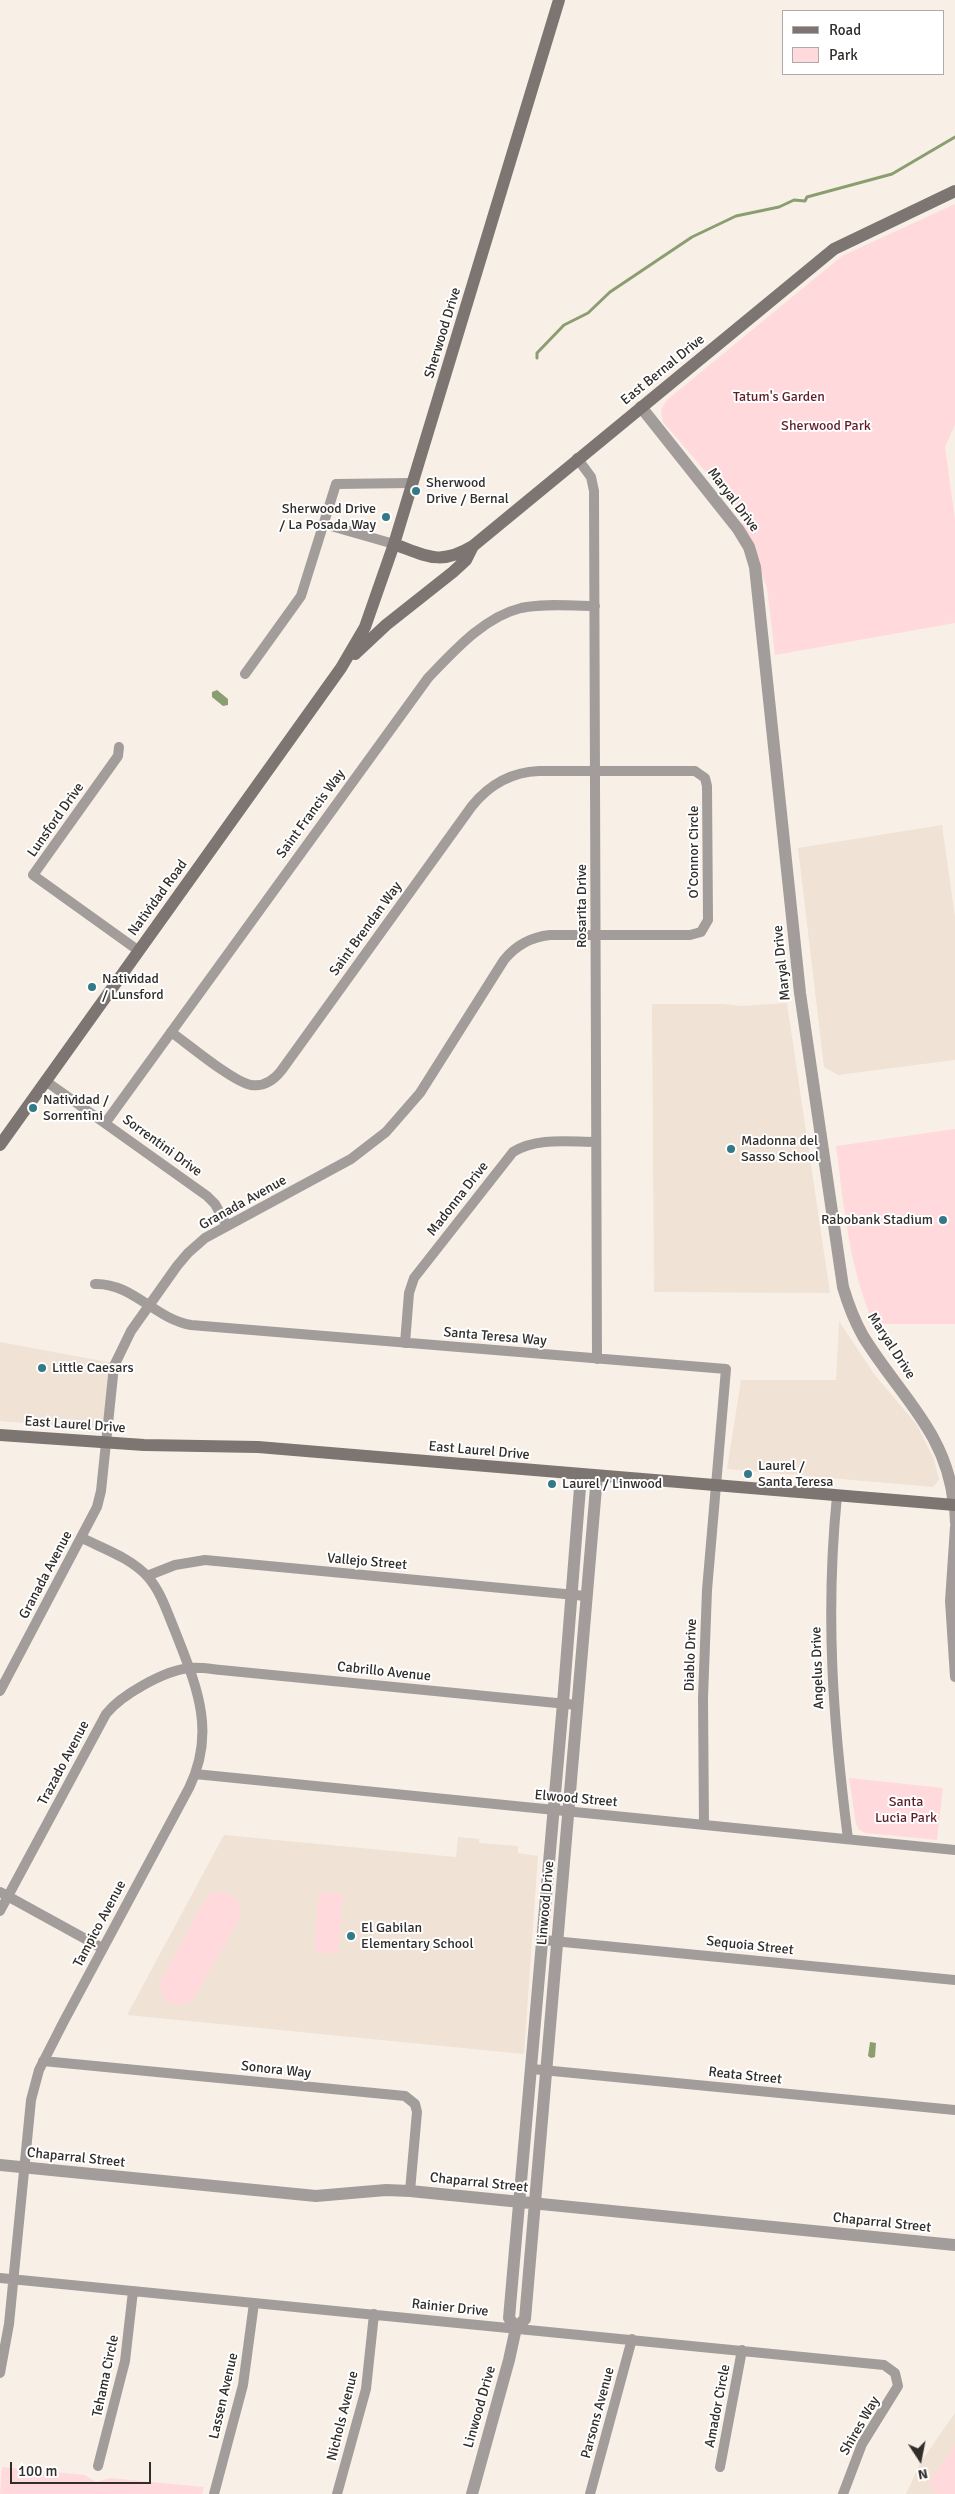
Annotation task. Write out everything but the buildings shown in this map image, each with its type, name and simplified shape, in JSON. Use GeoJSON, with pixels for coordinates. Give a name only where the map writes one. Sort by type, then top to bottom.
{"type":"FeatureCollection","features":[{"type":"Feature","properties":{"kind":"main road","name":"Sherwood Drive"},"geometry":{"type":"LineString","coordinates":[[341,668],[365,627],[394,544],[559,0]]}},
{"type":"Feature","properties":{"kind":"main road","name":"East Bernal Drive"},"geometry":{"type":"LineString","coordinates":[[394,544],[443,558],[459,554],[472,546],[834,249],[955,191]]}},
{"type":"Feature","properties":{"kind":"main road"},"geometry":{"type":"LineString","coordinates":[[341,668],[386,625],[466,560],[472,546]]}},
{"type":"Feature","properties":{"kind":"main road","name":"Natividad Road"},"geometry":{"type":"LineString","coordinates":[[0,1145],[341,668]]}},
{"type":"Feature","properties":{"kind":"main road","name":"East Laurel Drive"},"geometry":{"type":"LineString","coordinates":[[0,1435],[105,1443],[258,1447],[954,1505]]}},
{"type":"Feature","properties":{"kind":"street","name":"Maryal Drive"},"geometry":{"type":"LineString","coordinates":[[641,407],[738,528],[754,562],[771,700],[800,993],[843,1287],[851,1313],[864,1338],[936,1440],[950,1474],[955,1523]]}},
{"type":"Feature","properties":{"kind":"street","name":"Rosarita Drive"},"geometry":{"type":"LineString","coordinates":[[577,458],[591,477],[594,486],[597,1359]]}},
{"type":"Feature","properties":{"kind":"street"},"geometry":{"type":"LineString","coordinates":[[246,674],[301,596],[336,484],[411,483]]}},
{"type":"Feature","properties":{"kind":"street"},"geometry":{"type":"LineString","coordinates":[[324,524],[394,544]]}},
{"type":"Feature","properties":{"kind":"street","name":"Saint Francis Way"},"geometry":{"type":"LineString","coordinates":[[106,1122],[411,699],[436,670],[488,623],[506,613],[534,607],[595,606]]}},
{"type":"Feature","properties":{"kind":"street","name":"Lunsford Drive"},"geometry":{"type":"LineString","coordinates":[[119,747],[118,756],[34,875],[139,951]]}},
{"type":"Feature","properties":{"kind":"street","name":"O'Connor Circle"},"geometry":{"type":"LineString","coordinates":[[595,771],[695,771],[706,778],[708,920],[704,929],[695,935],[596,935]]}},
{"type":"Feature","properties":{"kind":"street","name":"Saint Brendan Way"},"geometry":{"type":"LineString","coordinates":[[171,1032],[240,1081],[255,1086],[270,1082],[286,1064],[479,797],[500,782],[523,772],[595,771]]}},
{"type":"Feature","properties":{"kind":"street","name":"Granada Avenue"},"geometry":{"type":"LineString","coordinates":[[0,1691],[82,1538],[99,1499],[114,1366],[126,1338],[188,1253],[206,1238],[351,1159],[392,1126],[420,1093],[500,966],[516,947],[533,938],[544,936],[596,935]]}},
{"type":"Feature","properties":{"kind":"street","name":"Sorrentini Drive"},"geometry":{"type":"LineString","coordinates":[[46,1082],[106,1122],[207,1196],[215,1204],[227,1226]]}},
{"type":"Feature","properties":{"kind":"street","name":"Madonna Drive"},"geometry":{"type":"LineString","coordinates":[[405,1343],[409,1293],[414,1278],[509,1156],[522,1147],[539,1143],[596,1142]]}},
{"type":"Feature","properties":{"kind":"street","name":"Santa Teresa Way"},"geometry":{"type":"LineString","coordinates":[[95,1284],[113,1285],[171,1319],[190,1325],[726,1369],[716,1486]]}},
{"type":"Feature","properties":{"kind":"street","name":"Linwood Drive"},"geometry":{"type":"LineString","coordinates":[[516,2328],[509,2318],[532,2069],[581,1475]]}},
{"type":"Feature","properties":{"kind":"street","name":"Linwood Drive"},"geometry":{"type":"LineString","coordinates":[[472,2494],[512,2351],[516,2328],[524,2319],[597,1476]]}},
{"type":"Feature","properties":{"kind":"street","name":"Diablo Drive"},"geometry":{"type":"LineString","coordinates":[[704,1825],[703,1698],[707,1590],[716,1486]]}},
{"type":"Feature","properties":{"kind":"street","name":"Angelus Drive"},"geometry":{"type":"LineString","coordinates":[[836,1496],[830,1582],[831,1663],[837,1751],[848,1839]]}},
{"type":"Feature","properties":{"kind":"street"},"geometry":{"type":"LineString","coordinates":[[955,1527],[950,1595],[955,1677]]}},
{"type":"Feature","properties":{"kind":"street","name":"Tampico Avenue"},"geometry":{"type":"LineString","coordinates":[[0,2373],[7,2337],[31,2100],[43,2061],[196,1774],[202,1745],[203,1720],[200,1701],[160,1594],[147,1576],[131,1563],[82,1538]]}},
{"type":"Feature","properties":{"kind":"street","name":"Vallejo Street"},"geometry":{"type":"LineString","coordinates":[[147,1576],[175,1565],[205,1560],[586,1596]]}},
{"type":"Feature","properties":{"kind":"street","name":"Cabrillo Avenue"},"geometry":{"type":"LineString","coordinates":[[189,1668],[577,1705]]}},
{"type":"Feature","properties":{"kind":"street","name":"Trazado Avenue"},"geometry":{"type":"LineString","coordinates":[[0,1911],[4,1894],[106,1714],[118,1700],[134,1690],[189,1668]]}},
{"type":"Feature","properties":{"kind":"street","name":"Elwood Street"},"geometry":{"type":"LineString","coordinates":[[196,1774],[955,1850]]}},
{"type":"Feature","properties":{"kind":"street"},"geometry":{"type":"LineString","coordinates":[[4,1894],[102,1948]]}},
{"type":"Feature","properties":{"kind":"street","name":"Sequoia Street"},"geometry":{"type":"LineString","coordinates":[[543,1940],[955,1980]]}},
{"type":"Feature","properties":{"kind":"street","name":"Sonora Way"},"geometry":{"type":"LineString","coordinates":[[43,2061],[410,2098],[415,2104],[417,2112],[410,2191]]}},
{"type":"Feature","properties":{"kind":"street","name":"Reata Street"},"geometry":{"type":"LineString","coordinates":[[532,2069],[955,2110]]}},
{"type":"Feature","properties":{"kind":"street","name":"Chaparral Street"},"geometry":{"type":"LineString","coordinates":[[0,2165],[316,2196],[386,2190],[410,2191],[955,2245]]}},
{"type":"Feature","properties":{"kind":"street","name":"Rainier Drive"},"geometry":{"type":"LineString","coordinates":[[0,2278],[879,2364],[888,2366],[895,2372]]}},
{"type":"Feature","properties":{"kind":"street","name":"Tehama Circle"},"geometry":{"type":"LineString","coordinates":[[98,2466],[123,2373],[133,2291]]}},
{"type":"Feature","properties":{"kind":"street","name":"Lassen Avenue"},"geometry":{"type":"LineString","coordinates":[[214,2494],[243,2385],[254,2303]]}},
{"type":"Feature","properties":{"kind":"street","name":"Nichols Avenue"},"geometry":{"type":"LineString","coordinates":[[337,2494],[366,2388],[374,2314]]}},
{"type":"Feature","properties":{"kind":"street","name":"Parsons Avenue"},"geometry":{"type":"LineString","coordinates":[[590,2494],[632,2340]]}},
{"type":"Feature","properties":{"kind":"street","name":"Amador Circle"},"geometry":{"type":"LineString","coordinates":[[720,2467],[742,2350]]}},
{"type":"Feature","properties":{"kind":"street","name":"Shires Way"},"geometry":{"type":"LineString","coordinates":[[843,2494],[862,2444],[897,2390],[898,2383],[895,2372]]}},
{"type":"Feature","properties":{"kind":"shaded area"},"geometry":{"type":"Polygon","coordinates":[[[217,690],[228,699],[228,705],[223,706],[212,697],[212,692],[217,690]]]}},
{"type":"Feature","properties":{"kind":"shaded area"},"geometry":{"type":"Polygon","coordinates":[[[942,825],[955,917],[955,1060],[838,1075],[824,1067],[798,848],[942,825]]]}},
{"type":"Feature","properties":{"kind":"shaded area","name":"Madonna del Sasso School"},"geometry":{"type":"Polygon","coordinates":[[[787,1003],[830,1293],[654,1292],[652,1004],[723,1004],[742,1006],[787,1003]]]}},
{"type":"Feature","properties":{"kind":"shaded area"},"geometry":{"type":"Polygon","coordinates":[[[839,1321],[874,1374],[917,1425],[934,1459],[939,1480],[933,1487],[727,1469],[741,1380],[836,1380],[839,1321]]]}},
{"type":"Feature","properties":{"kind":"shaded area"},"geometry":{"type":"Polygon","coordinates":[[[0,1342],[113,1363],[102,1430],[0,1421],[0,1342]]]}},
{"type":"Feature","properties":{"kind":"shaded area","name":"El Gabilan Elementary School"},"geometry":{"type":"Polygon","coordinates":[[[224,1835],[456,1857],[458,1837],[479,1839],[479,1843],[518,1846],[518,1853],[538,1856],[524,2054],[127,2015],[224,1835]]]}},
{"type":"Feature","properties":{"kind":"shaded area"},"geometry":{"type":"Polygon","coordinates":[[[870,2042],[876,2043],[875,2057],[871,2058],[868,2056],[870,2042]]]}},
{"type":"Feature","properties":{"kind":"shaded area"},"geometry":{"type":"Polygon","coordinates":[[[955,2413],[955,2494],[906,2494],[920,2463],[955,2413]]]}},
{"type":"Feature","properties":{"kind":"green space","name":"Sherwood Park"},"geometry":{"type":"Polygon","coordinates":[[[955,204],[955,425],[945,447],[955,519],[955,623],[775,655],[767,588],[736,507],[663,422],[661,410],[667,400],[842,256],[955,204]]]}},
{"type":"Feature","properties":{"kind":"green space"},"geometry":{"type":"Polygon","coordinates":[[[955,1129],[955,1324],[874,1324],[853,1259],[836,1146],[955,1129]]]}},
{"type":"Feature","properties":{"kind":"green space","name":"Santa Lucia Park"},"geometry":{"type":"Polygon","coordinates":[[[849,1778],[943,1788],[937,1840],[866,1833],[859,1830],[856,1824],[849,1778]]]}},
{"type":"Feature","properties":{"kind":"green space"},"geometry":{"type":"Polygon","coordinates":[[[319,1891],[343,1894],[338,1954],[314,1951],[319,1891]]]}},
{"type":"Feature","properties":{"kind":"green space"},"geometry":{"type":"Polygon","coordinates":[[[223,1892],[236,1899],[240,1907],[240,1918],[193,2000],[182,2005],[176,2005],[166,2000],[163,1996],[160,1983],[204,1901],[209,1895],[223,1892]]]}},
{"type":"Feature","properties":{"kind":"green space"},"geometry":{"type":"Polygon","coordinates":[[[955,2444],[955,2494],[936,2494],[929,2483],[955,2444]]]}},
{"type":"Feature","properties":{"kind":"green space"},"geometry":{"type":"Polygon","coordinates":[[[2,2467],[85,2475],[96,2482],[110,2478],[204,2487],[202,2494],[0,2494],[2,2467]]]}},
{"type":"Feature","properties":{"kind":"waterway"},"geometry":{"type":"LineString","coordinates":[[537,358],[537,353],[564,325],[588,313],[610,292],[692,237],[736,216],[779,207],[794,200],[805,201],[807,197],[892,174],[955,137]]}},
{"type":"Feature","properties":{"kind":"place","name":"Sherwood Drive / Bernal"},"geometry":{"type":"Point","coordinates":[416,491]}},
{"type":"Feature","properties":{"kind":"place","name":"Sherwood Drive / La Posada Way"},"geometry":{"type":"Point","coordinates":[386,517]}},
{"type":"Feature","properties":{"kind":"place","name":"Natividad / Lunsford"},"geometry":{"type":"Point","coordinates":[92,987]}},
{"type":"Feature","properties":{"kind":"place","name":"Natividad / Sorrentini"},"geometry":{"type":"Point","coordinates":[33,1108]}},
{"type":"Feature","properties":{"kind":"place","name":"Madonna del Sasso School"},"geometry":{"type":"Point","coordinates":[731,1149]}},
{"type":"Feature","properties":{"kind":"place","name":"Rabobank Stadium"},"geometry":{"type":"Point","coordinates":[943,1220]}},
{"type":"Feature","properties":{"kind":"place","name":"Little Caesars"},"geometry":{"type":"Point","coordinates":[42,1368]}},
{"type":"Feature","properties":{"kind":"place","name":"Laurel / Santa Teresa"},"geometry":{"type":"Point","coordinates":[748,1474]}},
{"type":"Feature","properties":{"kind":"place","name":"Laurel / Linwood"},"geometry":{"type":"Point","coordinates":[552,1484]}},
{"type":"Feature","properties":{"kind":"place","name":"El Gabilan Elementary School"},"geometry":{"type":"Point","coordinates":[351,1936]}},
{"type":"Feature","properties":{"kind":"park label","name":"Tatum's Garden"},"geometry":{"type":"Point","coordinates":[779,397]}}]}
